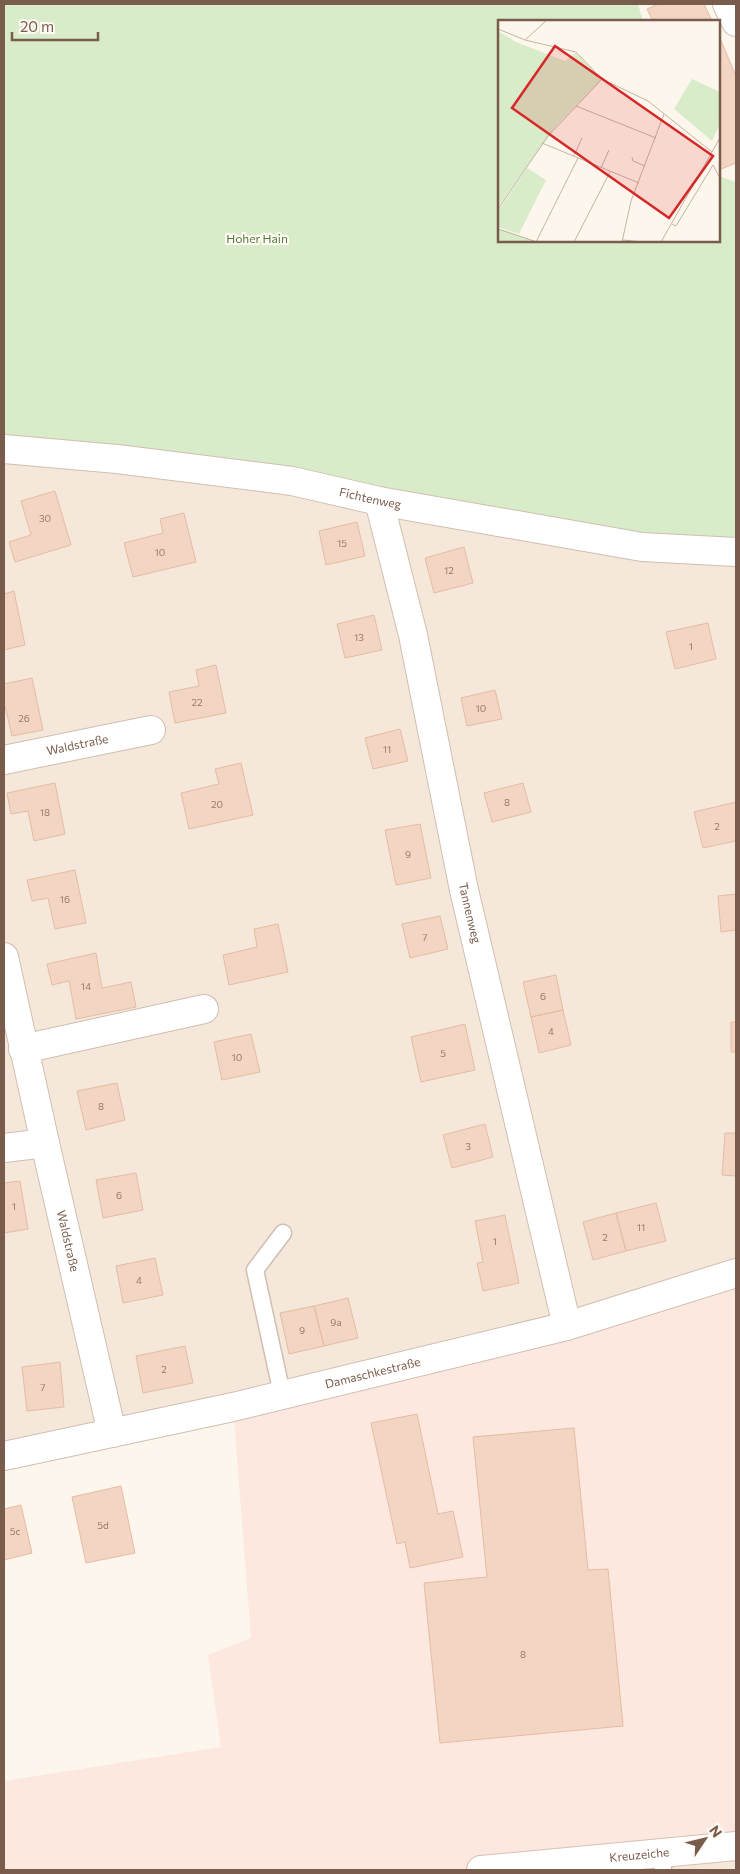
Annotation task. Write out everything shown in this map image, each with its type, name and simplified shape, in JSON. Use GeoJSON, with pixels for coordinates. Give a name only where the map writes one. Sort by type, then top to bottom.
{"type":"FeatureCollection","features":[{"type":"Feature","properties":{"kind":"street"},"geometry":{"type":"LineString","coordinates":[[727,4],[736,22]]}},
{"type":"Feature","properties":{"kind":"street","name":"Fichtenweg"},"geometry":{"type":"LineString","coordinates":[[4,449],[117,459],[292,481],[379,501],[642,547],[736,552]]}},
{"type":"Feature","properties":{"kind":"street","name":"Tannenweg"},"geometry":{"type":"LineString","coordinates":[[379,501],[413,635],[464,890],[567,1326]]}},
{"type":"Feature","properties":{"kind":"street","name":"Waldstraße"},"geometry":{"type":"LineString","coordinates":[[4,760],[152,730]]}},
{"type":"Feature","properties":{"kind":"street","name":"Waldstraße"},"geometry":{"type":"LineString","coordinates":[[4,957],[44,1143],[112,1433]]}},
{"type":"Feature","properties":{"kind":"street"},"geometry":{"type":"LineString","coordinates":[[24,1049],[204,1009]]}},
{"type":"Feature","properties":{"kind":"street"},"geometry":{"type":"LineString","coordinates":[[4,1148],[44,1143]]}},
{"type":"Feature","properties":{"kind":"street","name":"Damaschkestraße"},"geometry":{"type":"LineString","coordinates":[[4,1456],[233,1406],[567,1326],[736,1273]]}},
{"type":"Feature","properties":{"kind":"street","name":"Kreuzeiche"},"geometry":{"type":"LineString","coordinates":[[481,1870],[662,1862],[736,1846]]}},
{"type":"Feature","properties":{"kind":"lane"},"geometry":{"type":"LineString","coordinates":[[282,1394],[255,1270],[283,1233]]}},
{"type":"Feature","properties":{"kind":"shaded area"},"geometry":{"type":"Polygon","coordinates":[[[4,449],[736,552],[736,1273],[4,1456],[4,449]]]}},
{"type":"Feature","properties":{"kind":"shaded area"},"geometry":{"type":"Polygon","coordinates":[[[736,1273],[736,1846],[481,1870],[4,1870],[4,1781],[221,1747],[208,1655],[251,1638],[233,1407],[736,1273]]]}},
{"type":"Feature","properties":{"kind":"shaded area"},"geometry":{"type":"Polygon","coordinates":[[[736,1846],[736,1870],[481,1870],[736,1846]]]}},
{"type":"Feature","properties":{"kind":"green space","name":"Hoher Hain"},"geometry":{"type":"Polygon","coordinates":[[[4,4],[638,4],[643,20],[498,20],[498,242],[720,242],[720,176],[736,182],[736,552],[4,449],[4,4]]]}},
{"type":"Feature","properties":{"kind":"building"},"geometry":{"type":"Polygon","coordinates":[[[658,4],[704,4],[712,20],[652,20],[647,9],[658,4]]]}},
{"type":"Feature","properties":{"kind":"building"},"geometry":{"type":"Polygon","coordinates":[[[720,38],[736,76],[736,163],[720,170],[720,38]]]}},
{"type":"Feature","properties":{"kind":"building"},"geometry":{"type":"Polygon","coordinates":[[[55,491],[71,545],[15,562],[9,542],[31,535],[21,501],[55,491]]]}},
{"type":"Feature","properties":{"kind":"building"},"geometry":{"type":"Polygon","coordinates":[[[184,513],[196,562],[133,577],[124,543],[163,533],[160,519],[184,513]]]}},
{"type":"Feature","properties":{"kind":"building"},"geometry":{"type":"Polygon","coordinates":[[[357,522],[365,556],[326,565],[319,531],[357,522]]]}},
{"type":"Feature","properties":{"kind":"building"},"geometry":{"type":"Polygon","coordinates":[[[464,547],[473,583],[434,593],[425,558],[464,547]]]}},
{"type":"Feature","properties":{"kind":"building"},"geometry":{"type":"Polygon","coordinates":[[[14,591],[25,645],[4,650],[4,594],[14,591]]]}},
{"type":"Feature","properties":{"kind":"building"},"geometry":{"type":"Polygon","coordinates":[[[374,615],[382,650],[345,658],[337,624],[374,615]]]}},
{"type":"Feature","properties":{"kind":"building"},"geometry":{"type":"Polygon","coordinates":[[[708,623],[716,659],[675,669],[666,632],[708,623]]]}},
{"type":"Feature","properties":{"kind":"building"},"geometry":{"type":"Polygon","coordinates":[[[216,665],[226,713],[175,723],[169,692],[199,686],[196,670],[216,665]]]}},
{"type":"Feature","properties":{"kind":"building"},"geometry":{"type":"Polygon","coordinates":[[[32,678],[43,730],[12,736],[4,706],[4,684],[32,678]]]}},
{"type":"Feature","properties":{"kind":"building"},"geometry":{"type":"Polygon","coordinates":[[[495,690],[502,719],[467,726],[461,698],[495,690]]]}},
{"type":"Feature","properties":{"kind":"building"},"geometry":{"type":"Polygon","coordinates":[[[400,729],[408,761],[373,769],[365,738],[400,729]]]}},
{"type":"Feature","properties":{"kind":"building"},"geometry":{"type":"Polygon","coordinates":[[[241,763],[253,815],[189,829],[181,793],[219,784],[215,769],[241,763]]]}},
{"type":"Feature","properties":{"kind":"building"},"geometry":{"type":"Polygon","coordinates":[[[55,783],[65,834],[34,841],[28,811],[11,814],[7,793],[55,783]]]}},
{"type":"Feature","properties":{"kind":"building"},"geometry":{"type":"Polygon","coordinates":[[[523,783],[531,812],[492,822],[484,793],[523,783]]]}},
{"type":"Feature","properties":{"kind":"building"},"geometry":{"type":"Polygon","coordinates":[[[736,802],[736,841],[703,848],[694,812],[736,802]]]}},
{"type":"Feature","properties":{"kind":"building"},"geometry":{"type":"Polygon","coordinates":[[[420,824],[431,878],[396,885],[385,830],[420,824]]]}},
{"type":"Feature","properties":{"kind":"building"},"geometry":{"type":"Polygon","coordinates":[[[75,870],[86,923],[55,929],[48,898],[32,901],[27,880],[75,870]]]}},
{"type":"Feature","properties":{"kind":"building"},"geometry":{"type":"Polygon","coordinates":[[[736,894],[736,930],[721,932],[718,896],[736,894]]]}},
{"type":"Feature","properties":{"kind":"building"},"geometry":{"type":"Polygon","coordinates":[[[440,916],[448,949],[410,958],[402,924],[440,916]]]}},
{"type":"Feature","properties":{"kind":"building"},"geometry":{"type":"Polygon","coordinates":[[[278,924],[288,972],[229,985],[223,955],[257,947],[254,929],[278,924]]]}},
{"type":"Feature","properties":{"kind":"building"},"geometry":{"type":"Polygon","coordinates":[[[96,953],[102,988],[131,982],[136,1007],[76,1019],[69,981],[52,985],[47,964],[96,953]]]}},
{"type":"Feature","properties":{"kind":"building"},"geometry":{"type":"Polygon","coordinates":[[[556,975],[563,1010],[531,1017],[523,982],[556,975]]]}},
{"type":"Feature","properties":{"kind":"building"},"geometry":{"type":"Polygon","coordinates":[[[563,1010],[571,1045],[539,1053],[531,1017],[563,1010]]]}},
{"type":"Feature","properties":{"kind":"building"},"geometry":{"type":"Polygon","coordinates":[[[731,1022],[736,1022],[736,1052],[731,1052],[731,1022]]]}},
{"type":"Feature","properties":{"kind":"building"},"geometry":{"type":"Polygon","coordinates":[[[465,1024],[475,1070],[421,1082],[411,1037],[465,1024]]]}},
{"type":"Feature","properties":{"kind":"building"},"geometry":{"type":"Polygon","coordinates":[[[251,1034],[260,1072],[222,1080],[214,1042],[251,1034]]]}},
{"type":"Feature","properties":{"kind":"building"},"geometry":{"type":"Polygon","coordinates":[[[117,1083],[125,1120],[86,1130],[77,1091],[117,1083]]]}},
{"type":"Feature","properties":{"kind":"building"},"geometry":{"type":"Polygon","coordinates":[[[485,1124],[493,1157],[452,1168],[443,1135],[485,1124]]]}},
{"type":"Feature","properties":{"kind":"building"},"geometry":{"type":"Polygon","coordinates":[[[725,1133],[736,1133],[736,1176],[722,1175],[725,1133]]]}},
{"type":"Feature","properties":{"kind":"building"},"geometry":{"type":"Polygon","coordinates":[[[136,1173],[143,1210],[103,1218],[96,1180],[136,1173]]]}},
{"type":"Feature","properties":{"kind":"building"},"geometry":{"type":"Polygon","coordinates":[[[20,1181],[28,1229],[4,1233],[4,1183],[20,1181]]]}},
{"type":"Feature","properties":{"kind":"building"},"geometry":{"type":"Polygon","coordinates":[[[656,1203],[666,1241],[626,1251],[616,1213],[656,1203]]]}},
{"type":"Feature","properties":{"kind":"building"},"geometry":{"type":"Polygon","coordinates":[[[616,1213],[626,1251],[593,1260],[583,1222],[616,1213]]]}},
{"type":"Feature","properties":{"kind":"building"},"geometry":{"type":"Polygon","coordinates":[[[505,1215],[519,1283],[483,1291],[477,1263],[483,1262],[475,1221],[505,1215]]]}},
{"type":"Feature","properties":{"kind":"building"},"geometry":{"type":"Polygon","coordinates":[[[155,1258],[163,1295],[123,1303],[116,1266],[155,1258]]]}},
{"type":"Feature","properties":{"kind":"building"},"geometry":{"type":"Polygon","coordinates":[[[348,1298],[358,1338],[324,1346],[314,1306],[348,1298]]]}},
{"type":"Feature","properties":{"kind":"building"},"geometry":{"type":"Polygon","coordinates":[[[314,1306],[324,1346],[289,1354],[280,1313],[314,1306]]]}},
{"type":"Feature","properties":{"kind":"building"},"geometry":{"type":"Polygon","coordinates":[[[185,1346],[193,1383],[143,1393],[136,1356],[185,1346]]]}},
{"type":"Feature","properties":{"kind":"building"},"geometry":{"type":"Polygon","coordinates":[[[60,1362],[64,1407],[27,1411],[22,1367],[60,1362]]]}},
{"type":"Feature","properties":{"kind":"building"},"geometry":{"type":"Polygon","coordinates":[[[417,1414],[438,1514],[453,1511],[463,1557],[410,1568],[405,1542],[397,1544],[371,1423],[417,1414]]]}},
{"type":"Feature","properties":{"kind":"building"},"geometry":{"type":"Polygon","coordinates":[[[574,1428],[588,1570],[608,1569],[623,1726],[440,1743],[424,1583],[487,1577],[473,1437],[574,1428]]]}},
{"type":"Feature","properties":{"kind":"building"},"geometry":{"type":"Polygon","coordinates":[[[121,1486],[135,1553],[86,1563],[72,1497],[121,1486]]]}},
{"type":"Feature","properties":{"kind":"building"},"geometry":{"type":"Polygon","coordinates":[[[21,1505],[32,1553],[4,1560],[4,1509],[21,1505]]]}}]}
